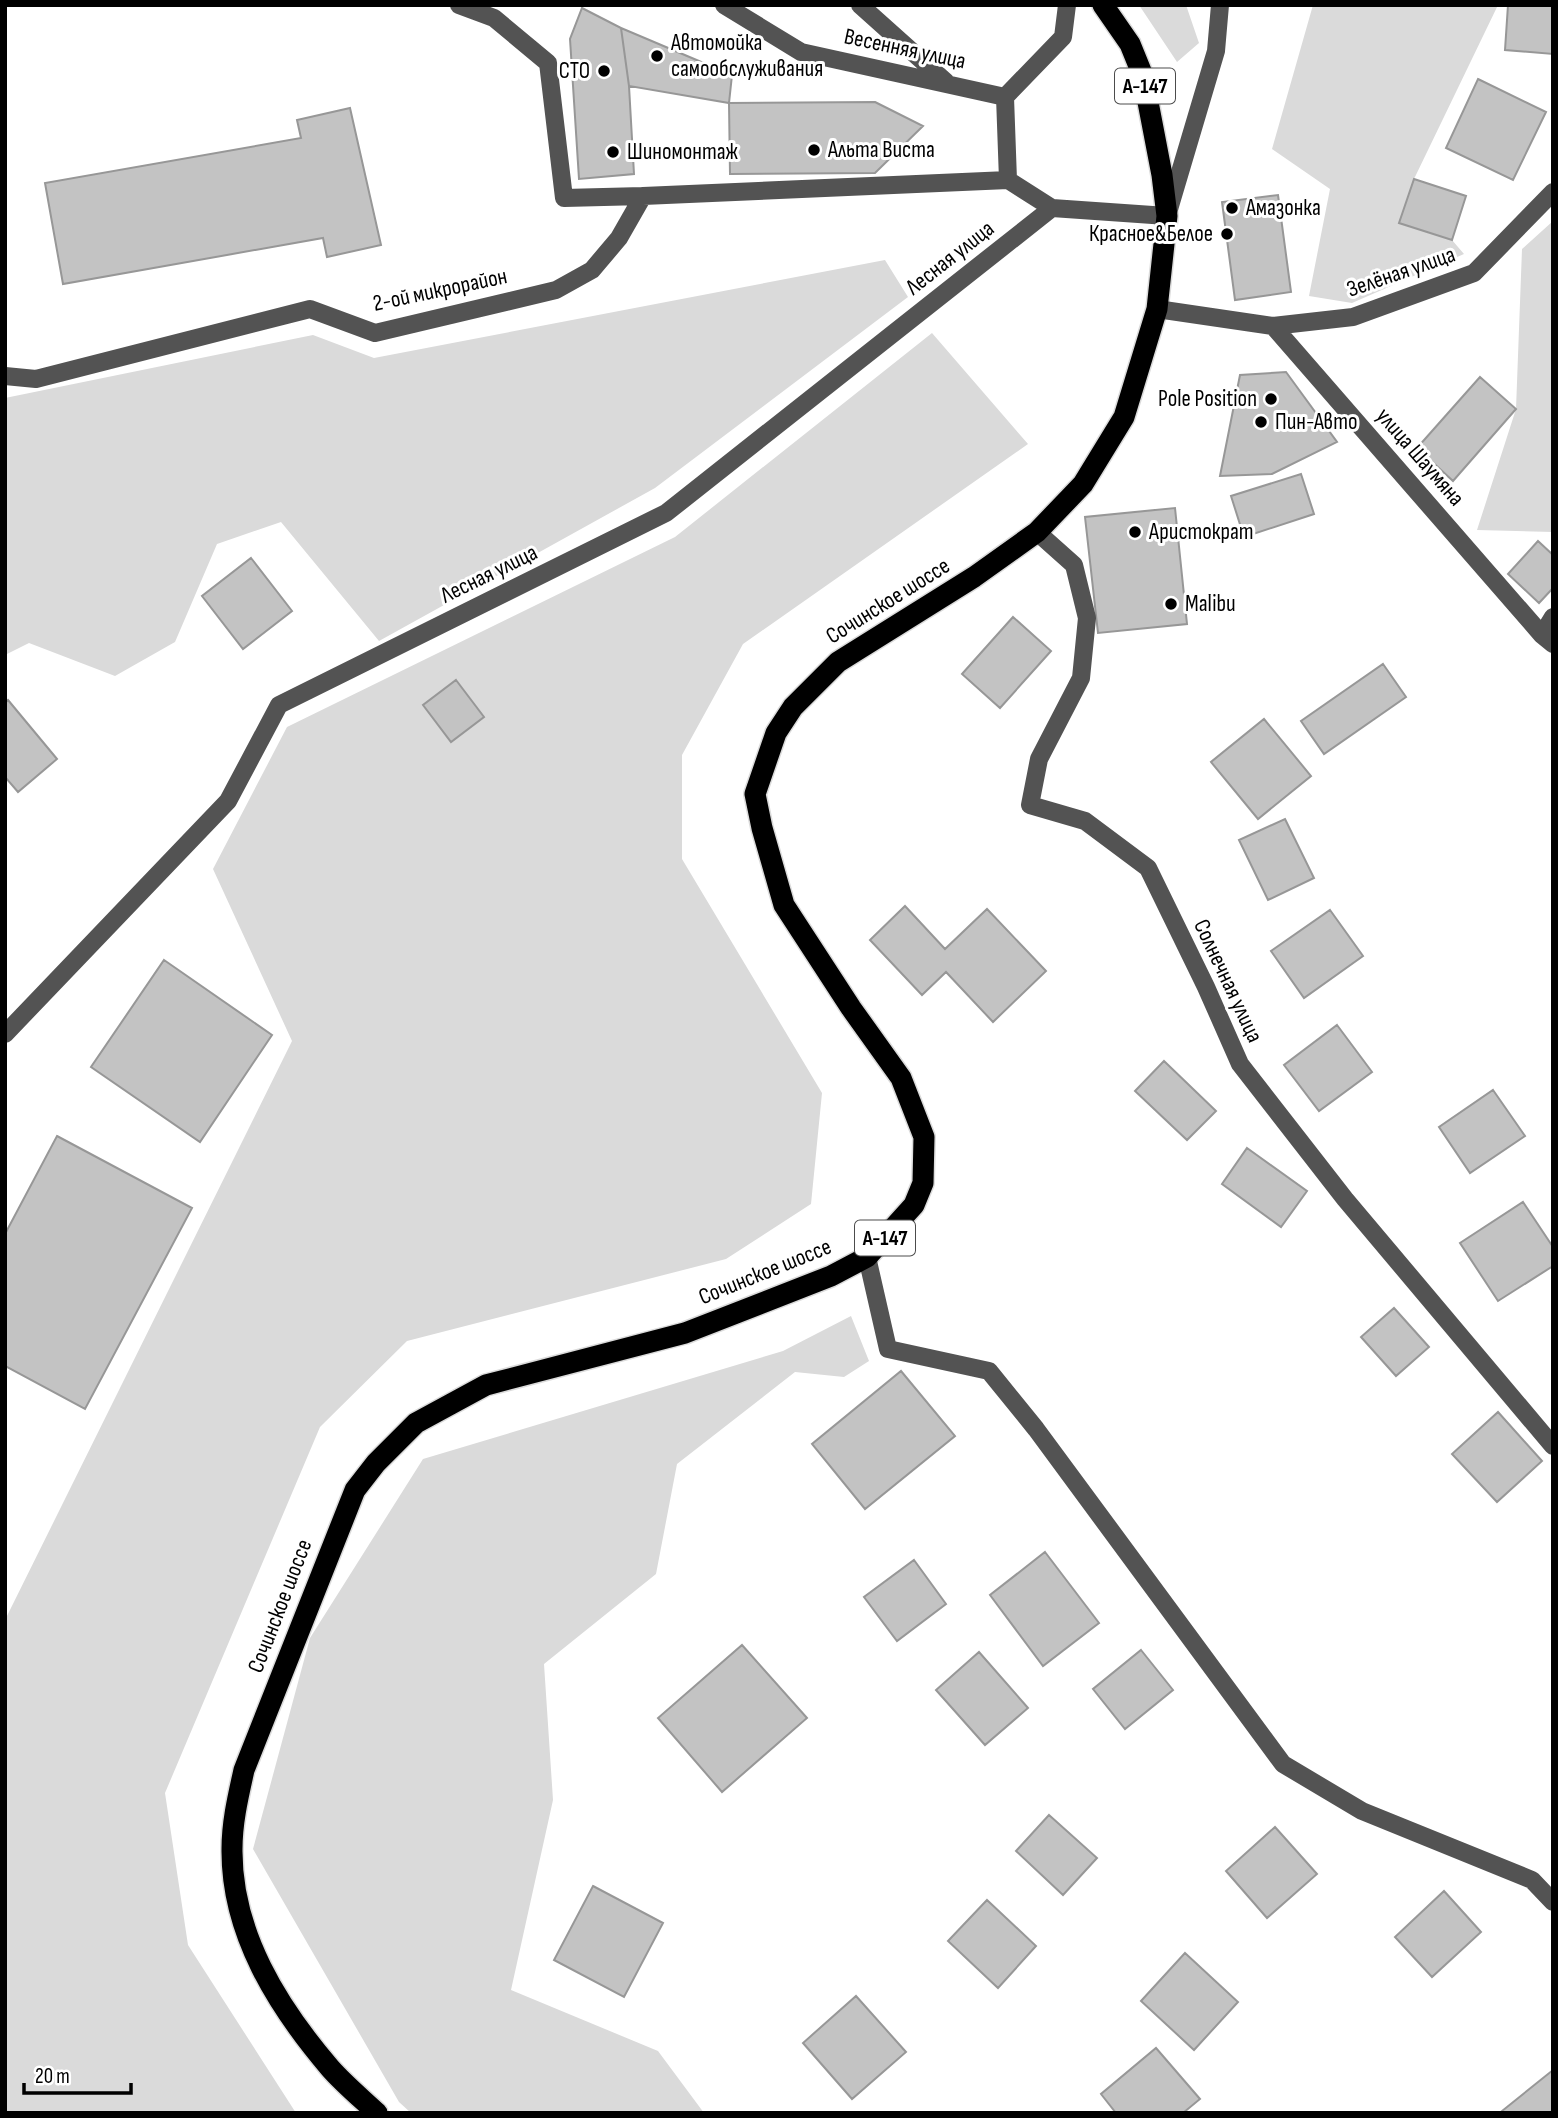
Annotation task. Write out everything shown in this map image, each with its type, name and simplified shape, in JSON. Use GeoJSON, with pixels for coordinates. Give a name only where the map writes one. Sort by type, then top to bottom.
{"type":"FeatureCollection","features":[{"type":"Feature","properties":{"kind":"highway","name":"Сочинское шоссе"},"geometry":{"type":"LineString","coordinates":[[377,2113],[331,2070],[259,1966],[244,1926],[235,1889],[232,1850],[235,1811],[244,1770],[355,1490],[376,1463],[416,1423],[486,1385],[685,1333],[831,1276],[867,1257],[914,1205],[923,1183],[924,1137],[901,1078],[851,1008],[784,905],[755,794],[776,733],[793,707],[838,662],[974,577],[1037,531],[1083,484],[1124,417],[1157,309],[1167,216],[1143,76],[1130,44],[1104,5]]}},
{"type":"Feature","properties":{"kind":"street"},"geometry":{"type":"LineString","coordinates":[[458,5],[494,18],[548,64],[564,198],[1008,180],[1052,208],[1167,216],[1216,51],[1220,5]]}},
{"type":"Feature","properties":{"kind":"street","name":"Весенняя улица"},"geometry":{"type":"LineString","coordinates":[[724,5],[801,52],[1004,97]]}},
{"type":"Feature","properties":{"kind":"street"},"geometry":{"type":"LineString","coordinates":[[860,5],[946,83]]}},
{"type":"Feature","properties":{"kind":"street"},"geometry":{"type":"LineString","coordinates":[[1008,180],[1004,97],[1063,37],[1067,5]]}},
{"type":"Feature","properties":{"kind":"street","name":"Зелёная улица"},"geometry":{"type":"LineString","coordinates":[[1273,326],[1353,317],[1474,273],[1553,192]]}},
{"type":"Feature","properties":{"kind":"street","name":"2-ой микрорайон"},"geometry":{"type":"LineString","coordinates":[[5,376],[36,380],[310,309],[375,332],[556,290],[592,270],[619,238],[643,196]]}},
{"type":"Feature","properties":{"kind":"street","name":"Лесная улица"},"geometry":{"type":"LineString","coordinates":[[5,1034],[228,801],[279,705],[666,513],[1052,208]]}},
{"type":"Feature","properties":{"kind":"street"},"geometry":{"type":"LineString","coordinates":[[1157,309],[1273,326]]}},
{"type":"Feature","properties":{"kind":"street","name":"улица Шаумяна"},"geometry":{"type":"LineString","coordinates":[[1273,326],[1548,639]]}},
{"type":"Feature","properties":{"kind":"street","name":"Солнечная улица"},"geometry":{"type":"LineString","coordinates":[[1037,531],[1074,565],[1087,618],[1081,678],[1040,759],[1030,805],[1085,821],[1148,868],[1240,1064],[1345,1199],[1553,1446]]}},
{"type":"Feature","properties":{"kind":"street"},"geometry":{"type":"LineString","coordinates":[[1548,639],[1553,617]]}},
{"type":"Feature","properties":{"kind":"street"},"geometry":{"type":"LineString","coordinates":[[867,1257],[888,1349],[989,1371],[1036,1429],[1283,1764],[1362,1811],[1532,1880],[1553,1902]]}},
{"type":"Feature","properties":{"kind":"shaded area"},"geometry":{"type":"Polygon","coordinates":[[[1139,5],[1186,5],[1199,43],[1177,62],[1139,5]]]}},
{"type":"Feature","properties":{"kind":"shaded area"},"geometry":{"type":"Polygon","coordinates":[[[1313,5],[1498,5],[1414,179],[1400,223],[1452,240],[1464,254],[1352,303],[1309,296],[1330,189],[1272,149],[1313,5]]]}},
{"type":"Feature","properties":{"kind":"shaded area"},"geometry":{"type":"Polygon","coordinates":[[[1553,221],[1553,532],[1477,530],[1516,409],[1522,249],[1553,221]]]}},
{"type":"Feature","properties":{"kind":"shaded area"},"geometry":{"type":"Polygon","coordinates":[[[885,260],[908,297],[655,488],[379,641],[281,522],[217,544],[175,642],[115,676],[29,643],[5,655],[5,398],[313,335],[374,358],[885,260]]]}},
{"type":"Feature","properties":{"kind":"shaded area"},"geometry":{"type":"Polygon","coordinates":[[[932,333],[1028,444],[743,644],[682,755],[682,859],[822,1093],[811,1204],[726,1259],[407,1341],[320,1427],[165,1793],[188,1945],[296,2113],[5,2113],[5,1620],[292,1041],[213,869],[287,727],[675,537],[932,333]]]}},
{"type":"Feature","properties":{"kind":"shaded area"},"geometry":{"type":"Polygon","coordinates":[[[851,1316],[869,1361],[844,1377],[795,1372],[677,1464],[656,1574],[544,1664],[553,1800],[511,1990],[658,2051],[704,2113],[411,2113],[399,2102],[253,1849],[310,1638],[423,1459],[783,1351],[851,1316]]]}},
{"type":"Feature","properties":{"kind":"building"},"geometry":{"type":"Polygon","coordinates":[[[1508,5],[1553,5],[1553,54],[1505,50],[1508,5]]]}},
{"type":"Feature","properties":{"kind":"building"},"geometry":{"type":"Polygon","coordinates":[[[582,8],[621,28],[629,86],[634,174],[579,179],[570,39],[582,8]]]}},
{"type":"Feature","properties":{"kind":"building","name":"Автомойка самообслуживания"},"geometry":{"type":"Polygon","coordinates":[[[621,28],[732,75],[729,103],[629,86],[621,28]]]}},
{"type":"Feature","properties":{"kind":"building"},"geometry":{"type":"Polygon","coordinates":[[[1478,79],[1546,112],[1513,180],[1446,148],[1478,79]]]}},
{"type":"Feature","properties":{"kind":"building","name":"Альта Виста"},"geometry":{"type":"Polygon","coordinates":[[[875,102],[923,126],[875,173],[730,174],[729,103],[875,102]]]}},
{"type":"Feature","properties":{"kind":"building"},"geometry":{"type":"Polygon","coordinates":[[[350,108],[381,245],[327,257],[323,238],[63,284],[45,183],[301,138],[297,120],[350,108]]]}},
{"type":"Feature","properties":{"kind":"building"},"geometry":{"type":"Polygon","coordinates":[[[1414,179],[1466,196],[1452,240],[1399,223],[1414,179]]]}},
{"type":"Feature","properties":{"kind":"building"},"geometry":{"type":"Polygon","coordinates":[[[1278,195],[1291,292],[1235,300],[1222,202],[1278,195]]]}},
{"type":"Feature","properties":{"kind":"building"},"geometry":{"type":"Polygon","coordinates":[[[1286,372],[1337,442],[1272,474],[1220,476],[1240,375],[1286,372]]]}},
{"type":"Feature","properties":{"kind":"building"},"geometry":{"type":"Polygon","coordinates":[[[1480,377],[1516,409],[1453,481],[1417,448],[1480,377]]]}},
{"type":"Feature","properties":{"kind":"building"},"geometry":{"type":"Polygon","coordinates":[[[1301,474],[1314,514],[1244,537],[1231,496],[1301,474]]]}},
{"type":"Feature","properties":{"kind":"building"},"geometry":{"type":"Polygon","coordinates":[[[1175,508],[1187,624],[1098,633],[1085,517],[1175,508]]]}},
{"type":"Feature","properties":{"kind":"building"},"geometry":{"type":"Polygon","coordinates":[[[1538,541],[1553,555],[1553,588],[1539,603],[1508,574],[1538,541]]]}},
{"type":"Feature","properties":{"kind":"building"},"geometry":{"type":"Polygon","coordinates":[[[251,558],[292,611],[243,649],[202,596],[251,558]]]}},
{"type":"Feature","properties":{"kind":"building"},"geometry":{"type":"Polygon","coordinates":[[[1013,617],[1051,651],[1000,708],[962,674],[1013,617]]]}},
{"type":"Feature","properties":{"kind":"building"},"geometry":{"type":"Polygon","coordinates":[[[1383,664],[1406,697],[1324,754],[1301,721],[1383,664]]]}},
{"type":"Feature","properties":{"kind":"building"},"geometry":{"type":"Polygon","coordinates":[[[456,680],[484,717],[451,742],[423,705],[456,680]]]}},
{"type":"Feature","properties":{"kind":"building"},"geometry":{"type":"Polygon","coordinates":[[[8,700],[57,759],[18,792],[5,777],[5,703],[8,700]]]}},
{"type":"Feature","properties":{"kind":"building"},"geometry":{"type":"Polygon","coordinates":[[[1264,719],[1311,776],[1258,819],[1211,762],[1264,719]]]}},
{"type":"Feature","properties":{"kind":"building"},"geometry":{"type":"Polygon","coordinates":[[[1285,819],[1314,878],[1268,900],[1239,840],[1285,819]]]}},
{"type":"Feature","properties":{"kind":"building"},"geometry":{"type":"Polygon","coordinates":[[[905,906],[945,949],[987,909],[1046,971],[993,1022],[946,972],[922,995],[870,940],[905,906]]]}},
{"type":"Feature","properties":{"kind":"building"},"geometry":{"type":"Polygon","coordinates":[[[1330,910],[1363,956],[1304,998],[1271,951],[1330,910]]]}},
{"type":"Feature","properties":{"kind":"building"},"geometry":{"type":"Polygon","coordinates":[[[164,960],[272,1035],[200,1142],[91,1067],[164,960]]]}},
{"type":"Feature","properties":{"kind":"building"},"geometry":{"type":"Polygon","coordinates":[[[1337,1025],[1372,1072],[1319,1111],[1284,1065],[1337,1025]]]}},
{"type":"Feature","properties":{"kind":"building"},"geometry":{"type":"Polygon","coordinates":[[[1164,1061],[1216,1111],[1187,1140],[1135,1091],[1164,1061]]]}},
{"type":"Feature","properties":{"kind":"building"},"geometry":{"type":"Polygon","coordinates":[[[1493,1090],[1525,1136],[1470,1173],[1439,1127],[1493,1090]]]}},
{"type":"Feature","properties":{"kind":"building"},"geometry":{"type":"Polygon","coordinates":[[[57,1136],[192,1208],[85,1409],[5,1366],[5,1234],[57,1136]]]}},
{"type":"Feature","properties":{"kind":"building"},"geometry":{"type":"Polygon","coordinates":[[[1247,1148],[1307,1191],[1281,1227],[1222,1184],[1247,1148]]]}},
{"type":"Feature","properties":{"kind":"building"},"geometry":{"type":"Polygon","coordinates":[[[1523,1202],[1553,1247],[1553,1266],[1498,1301],[1460,1243],[1523,1202]]]}},
{"type":"Feature","properties":{"kind":"building"},"geometry":{"type":"Polygon","coordinates":[[[1394,1308],[1429,1347],[1396,1376],[1361,1337],[1394,1308]]]}},
{"type":"Feature","properties":{"kind":"building"},"geometry":{"type":"Polygon","coordinates":[[[901,1371],[955,1436],[865,1509],[812,1444],[901,1371]]]}},
{"type":"Feature","properties":{"kind":"building"},"geometry":{"type":"Polygon","coordinates":[[[1498,1412],[1542,1461],[1497,1502],[1452,1454],[1498,1412]]]}},
{"type":"Feature","properties":{"kind":"building"},"geometry":{"type":"Polygon","coordinates":[[[1045,1552],[1099,1623],[1043,1666],[990,1595],[1045,1552]]]}},
{"type":"Feature","properties":{"kind":"building"},"geometry":{"type":"Polygon","coordinates":[[[914,1560],[946,1604],[897,1641],[864,1597],[914,1560]]]}},
{"type":"Feature","properties":{"kind":"building"},"geometry":{"type":"Polygon","coordinates":[[[742,1645],[807,1718],[722,1792],[658,1718],[742,1645]]]}},
{"type":"Feature","properties":{"kind":"building"},"geometry":{"type":"Polygon","coordinates":[[[1141,1650],[1173,1690],[1125,1729],[1093,1689],[1141,1650]]]}},
{"type":"Feature","properties":{"kind":"building"},"geometry":{"type":"Polygon","coordinates":[[[979,1652],[1028,1708],[985,1745],[936,1690],[979,1652]]]}},
{"type":"Feature","properties":{"kind":"building"},"geometry":{"type":"Polygon","coordinates":[[[1049,1815],[1097,1858],[1063,1895],[1016,1851],[1049,1815]]]}},
{"type":"Feature","properties":{"kind":"building"},"geometry":{"type":"Polygon","coordinates":[[[1275,1827],[1317,1874],[1267,1918],[1226,1871],[1275,1827]]]}},
{"type":"Feature","properties":{"kind":"building"},"geometry":{"type":"Polygon","coordinates":[[[593,1886],[663,1923],[624,1997],[554,1960],[593,1886]]]}},
{"type":"Feature","properties":{"kind":"building"},"geometry":{"type":"Polygon","coordinates":[[[1444,1891],[1481,1932],[1432,1977],[1395,1937],[1444,1891]]]}},
{"type":"Feature","properties":{"kind":"building"},"geometry":{"type":"Polygon","coordinates":[[[987,1900],[1036,1946],[998,1988],[948,1941],[987,1900]]]}},
{"type":"Feature","properties":{"kind":"building"},"geometry":{"type":"Polygon","coordinates":[[[1185,1953],[1238,2002],[1194,2050],[1141,2001],[1185,1953]]]}},
{"type":"Feature","properties":{"kind":"building"},"geometry":{"type":"Polygon","coordinates":[[[856,1996],[906,2052],[852,2099],[803,2043],[856,1996]]]}},
{"type":"Feature","properties":{"kind":"building"},"geometry":{"type":"Polygon","coordinates":[[[1156,2048],[1200,2099],[1183,2113],[1116,2113],[1101,2094],[1156,2048]]]}},
{"type":"Feature","properties":{"kind":"building"},"geometry":{"type":"Polygon","coordinates":[[[1553,2070],[1553,2113],[1502,2111],[1553,2070]]]}},
{"type":"Feature","properties":{"kind":"place","name":"Автомойка самообслуживания"},"geometry":{"type":"Point","coordinates":[657,56]}},
{"type":"Feature","properties":{"kind":"place","name":"СТО"},"geometry":{"type":"Point","coordinates":[604,71]}},
{"type":"Feature","properties":{"kind":"place","name":"Альта Виста"},"geometry":{"type":"Point","coordinates":[814,150]}},
{"type":"Feature","properties":{"kind":"place","name":"Шиномонтаж"},"geometry":{"type":"Point","coordinates":[613,152]}},
{"type":"Feature","properties":{"kind":"place","name":"Амазонка"},"geometry":{"type":"Point","coordinates":[1232,208]}},
{"type":"Feature","properties":{"kind":"place","name":"Красное&Белое"},"geometry":{"type":"Point","coordinates":[1227,234]}},
{"type":"Feature","properties":{"kind":"place","name":"Pole Position"},"geometry":{"type":"Point","coordinates":[1271,399]}},
{"type":"Feature","properties":{"kind":"place","name":"Пин-Авто"},"geometry":{"type":"Point","coordinates":[1261,422]}},
{"type":"Feature","properties":{"kind":"place","name":"Аристократ"},"geometry":{"type":"Point","coordinates":[1135,532]}},
{"type":"Feature","properties":{"kind":"place","name":"Malibu"},"geometry":{"type":"Point","coordinates":[1171,604]}}]}
